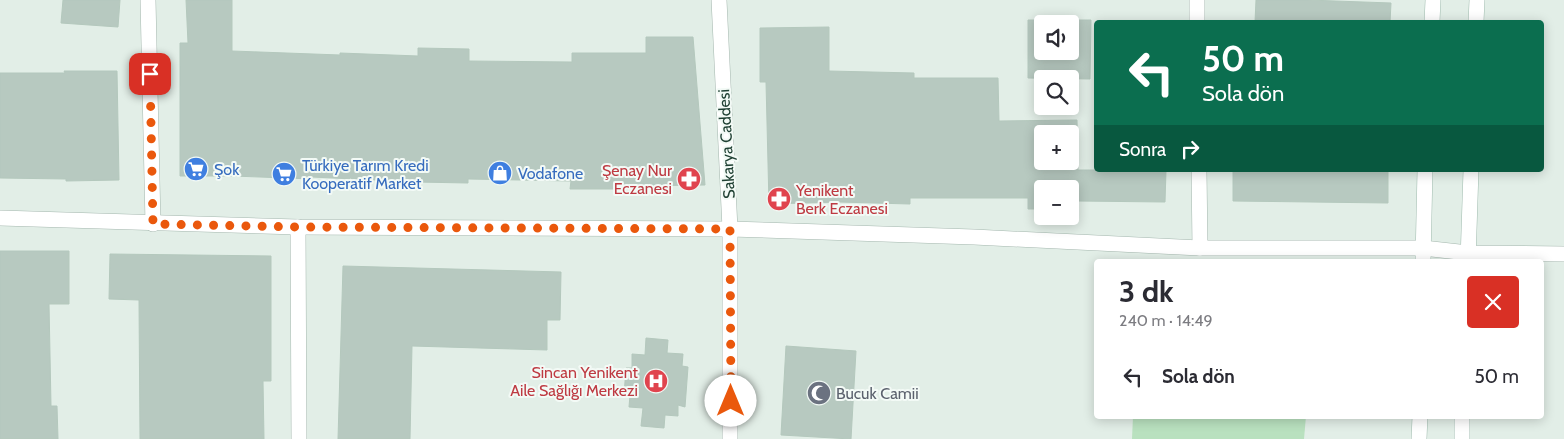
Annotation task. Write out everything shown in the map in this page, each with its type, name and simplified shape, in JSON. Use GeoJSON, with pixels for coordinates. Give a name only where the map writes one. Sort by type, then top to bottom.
{"type":"FeatureCollection","features":[{"type":"Feature","properties":{"kind":"street"},"geometry":{"type":"LineString","coordinates":[[148,0],[153,224]]}},
{"type":"Feature","properties":{"kind":"street","name":"Sakarya Caddesi"},"geometry":{"type":"LineString","coordinates":[[719,0],[730,229],[730,439]]}},
{"type":"Feature","properties":{"kind":"street"},"geometry":{"type":"LineString","coordinates":[[1196,20],[1197,0]]}},
{"type":"Feature","properties":{"kind":"street"},"geometry":{"type":"LineString","coordinates":[[1432,20],[1433,0]]}},
{"type":"Feature","properties":{"kind":"street"},"geometry":{"type":"LineString","coordinates":[[1476,20],[1477,0]]}},
{"type":"Feature","properties":{"kind":"street"},"geometry":{"type":"LineString","coordinates":[[1199,172],[1200,248]]}},
{"type":"Feature","properties":{"kind":"street"},"geometry":{"type":"LineString","coordinates":[[1423,255],[1425,172]]}},
{"type":"Feature","properties":{"kind":"street"},"geometry":{"type":"LineString","coordinates":[[1468,257],[1471,172]]}},
{"type":"Feature","properties":{"kind":"street"},"geometry":{"type":"LineString","coordinates":[[0,218],[298,227],[730,229],[1468,257],[1564,254]]}},
{"type":"Feature","properties":{"kind":"street"},"geometry":{"type":"LineString","coordinates":[[298,227],[299,439]]}},
{"type":"Feature","properties":{"kind":"street"},"geometry":{"type":"LineString","coordinates":[[1420,419],[1420,439]]}},
{"type":"Feature","properties":{"kind":"street"},"geometry":{"type":"LineString","coordinates":[[1462,419],[1462,439]]}},
{"type":"Feature","properties":{"kind":"green space"},"geometry":{"type":"Polygon","coordinates":[[[1133,419],[1306,419],[1304,439],[1132,439],[1133,419]]]}},
{"type":"Feature","properties":{"kind":"building"},"geometry":{"type":"Polygon","coordinates":[[[63,0],[120,0],[118,27],[61,23],[63,0]]]}},
{"type":"Feature","properties":{"kind":"building"},"geometry":{"type":"Polygon","coordinates":[[[186,0],[232,0],[232,51],[418,56],[418,48],[469,49],[469,61],[572,62],[572,53],[646,53],[646,37],[693,37],[705,185],[621,186],[621,189],[570,189],[571,181],[468,179],[468,183],[312,177],[312,179],[180,176],[180,43],[188,43],[186,0]]]}},
{"type":"Feature","properties":{"kind":"building"},"geometry":{"type":"Polygon","coordinates":[[[1256,0],[1391,3],[1390,20],[1255,20],[1256,0]]]}},
{"type":"Feature","properties":{"kind":"building"},"geometry":{"type":"Polygon","coordinates":[[[1028,20],[1034,20],[1034,60],[1079,60],[1079,20],[1091,20],[1090,79],[1079,79],[1079,70],[1034,70],[1034,78],[1028,78],[1028,20]]]}},
{"type":"Feature","properties":{"kind":"building"},"geometry":{"type":"Polygon","coordinates":[[[829,27],[829,71],[914,73],[914,78],[998,78],[999,121],[1077,120],[1077,125],[1034,125],[1034,170],[1166,172],[1165,202],[1079,201],[1079,180],[1034,180],[1034,209],[1028,209],[1028,198],[910,198],[910,204],[839,202],[769,204],[766,82],[760,82],[760,28],[829,27]]]}},
{"type":"Feature","properties":{"kind":"building"},"geometry":{"type":"Polygon","coordinates":[[[64,71],[117,71],[119,180],[66,181],[66,179],[0,178],[0,73],[65,73],[64,71]]]}},
{"type":"Feature","properties":{"kind":"building"},"geometry":{"type":"Polygon","coordinates":[[[1233,172],[1388,172],[1388,203],[1233,201],[1233,172]]]}},
{"type":"Feature","properties":{"kind":"building"},"geometry":{"type":"Polygon","coordinates":[[[0,251],[69,251],[69,304],[49,304],[51,406],[57,406],[58,439],[0,439],[0,251]]]}},
{"type":"Feature","properties":{"kind":"building"},"geometry":{"type":"Polygon","coordinates":[[[110,254],[271,256],[271,381],[263,381],[264,439],[140,439],[139,300],[109,299],[110,254]]]}},
{"type":"Feature","properties":{"kind":"building"},"geometry":{"type":"Polygon","coordinates":[[[343,266],[561,272],[560,320],[547,320],[547,350],[412,346],[410,439],[338,439],[343,266]]]}},
{"type":"Feature","properties":{"kind":"building","name":"Sincan Yenikent Aile Sağlığı Merkezi"},"geometry":{"type":"Polygon","coordinates":[[[646,338],[668,340],[667,353],[683,354],[682,366],[688,367],[685,407],[678,405],[678,416],[665,415],[664,428],[641,426],[643,408],[629,407],[630,395],[624,395],[626,368],[632,368],[632,354],[645,355],[646,338]]]}},
{"type":"Feature","properties":{"kind":"building","name":"Bucuk Camii"},"geometry":{"type":"Polygon","coordinates":[[[786,346],[856,351],[851,439],[781,435],[786,346]]]}},
{"type":"Feature","properties":{"kind":"place","name":"Şok"},"geometry":{"type":"Point","coordinates":[196,169]}},
{"type":"Feature","properties":{"kind":"place","name":"Vodafone"},"geometry":{"type":"Point","coordinates":[500,173]}},
{"type":"Feature","properties":{"kind":"place","name":"Türkiye Tarım Kredi Kooperatif Market"},"geometry":{"type":"Point","coordinates":[284,174]}},
{"type":"Feature","properties":{"kind":"place","name":"Şenay Nur Eczanesi"},"geometry":{"type":"Point","coordinates":[689,179]}},
{"type":"Feature","properties":{"kind":"place","name":"Yenikent Berk Eczanesi"},"geometry":{"type":"Point","coordinates":[779,199]}},
{"type":"Feature","properties":{"kind":"place","name":"Sincan Yenikent Aile Sağlığı Merkezi"},"geometry":{"type":"Point","coordinates":[656,381]}},
{"type":"Feature","properties":{"kind":"place","name":"Bucuk Camii"},"geometry":{"type":"Point","coordinates":[819,393]}},
{"type":"Feature","properties":{"kind":"route"},"geometry":{"type":"LineString","coordinates":[[150,74],[153,224],[298,227],[730,229],[731,401]]}}]}
